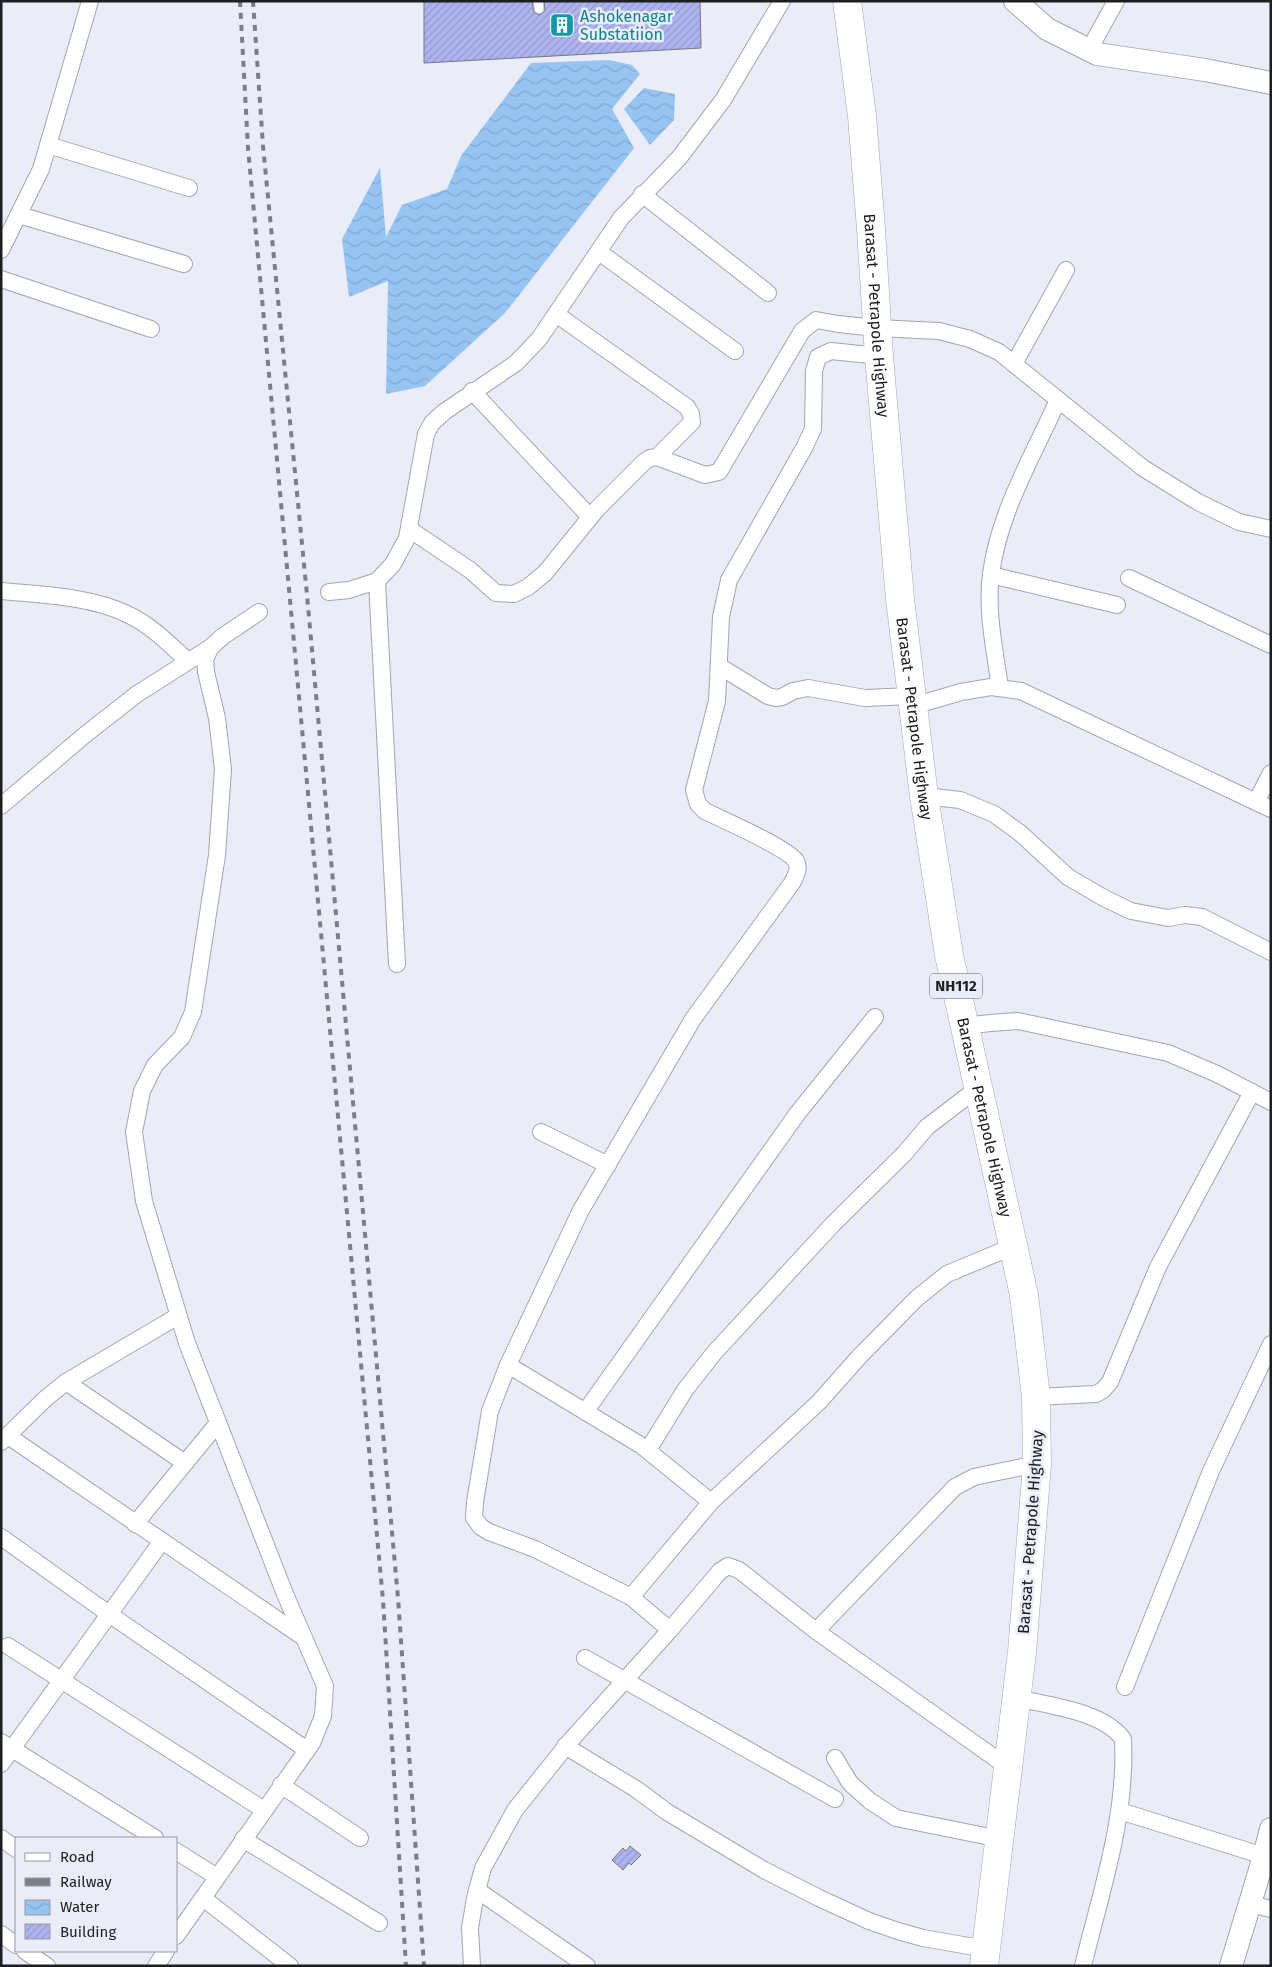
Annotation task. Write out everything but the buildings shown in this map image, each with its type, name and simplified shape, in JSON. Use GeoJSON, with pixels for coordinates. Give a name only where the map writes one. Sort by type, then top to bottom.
{"type":"FeatureCollection","features":[{"type":"Feature","properties":{"kind":"highway","name":"Barasat - Petrapole Highway"},"geometry":{"type":"LineString","coordinates":[[847,1],[872,229],[879,356],[899,590],[924,796],[949,955],[1024,1295],[1036,1397],[1037,1464],[1033,1528],[1017,1698],[985,1957]]}},
{"type":"Feature","properties":{"kind":"main road"},"geometry":{"type":"LineString","coordinates":[[1015,1],[1047,29],[1089,50],[1111,57],[1205,70],[1271,83]]}},
{"type":"Feature","properties":{"kind":"main road"},"geometry":{"type":"LineString","coordinates":[[1231,1966],[1260,1907],[1268,1846]]}},
{"type":"Feature","properties":{"kind":"street"},"geometry":{"type":"LineString","coordinates":[[1,250],[41,169],[90,1]]}},
{"type":"Feature","properties":{"kind":"street"},"geometry":{"type":"LineString","coordinates":[[329,592],[349,590],[377,581],[393,564],[407,538],[426,434],[432,423],[472,391],[516,362],[539,339],[621,218],[642,194],[679,158],[699,134],[723,100],[782,1]]}},
{"type":"Feature","properties":{"kind":"street"},"geometry":{"type":"LineString","coordinates":[[1089,50],[1116,1]]}},
{"type":"Feature","properties":{"kind":"street"},"geometry":{"type":"LineString","coordinates":[[48,145],[189,188]]}},
{"type":"Feature","properties":{"kind":"street"},"geometry":{"type":"LineString","coordinates":[[642,194],[768,294]]}},
{"type":"Feature","properties":{"kind":"street"},"geometry":{"type":"LineString","coordinates":[[19,215],[184,264]]}},
{"type":"Feature","properties":{"kind":"street"},"geometry":{"type":"LineString","coordinates":[[599,252],[735,351]]}},
{"type":"Feature","properties":{"kind":"street"},"geometry":{"type":"LineString","coordinates":[[1014,364],[1066,270]]}},
{"type":"Feature","properties":{"kind":"street"},"geometry":{"type":"LineString","coordinates":[[1,279],[151,329]]}},
{"type":"Feature","properties":{"kind":"street"},"geometry":{"type":"LineString","coordinates":[[556,314],[687,407],[691,414],[692,422],[657,457]]}},
{"type":"Feature","properties":{"kind":"street"},"geometry":{"type":"LineString","coordinates":[[409,529],[470,570],[496,593],[514,594],[546,572],[590,517],[650,458],[657,457],[705,475],[719,472],[802,331],[816,320],[877,328],[939,331],[970,339],[999,352],[1143,468],[1198,502],[1239,522],[1271,528]]}},
{"type":"Feature","properties":{"kind":"street"},"geometry":{"type":"LineString","coordinates":[[670,1630],[631,1597],[535,1549],[489,1532],[481,1527],[474,1518],[475,1502],[490,1410],[508,1365],[581,1210],[692,1019],[792,883],[798,871],[796,862],[785,851],[705,811],[698,804],[694,790],[717,701],[721,617],[729,580],[804,448],[812,429],[814,371],[818,357],[831,351],[879,356]]}},
{"type":"Feature","properties":{"kind":"street"},"geometry":{"type":"LineString","coordinates":[[472,391],[590,517]]}},
{"type":"Feature","properties":{"kind":"street"},"geometry":{"type":"LineString","coordinates":[[1000,688],[991,620],[991,575],[1002,522],[1058,400]]}},
{"type":"Feature","properties":{"kind":"street"},"geometry":{"type":"LineString","coordinates":[[991,575],[1117,605]]}},
{"type":"Feature","properties":{"kind":"street"},"geometry":{"type":"LineString","coordinates":[[1129,578],[1271,645]]}},
{"type":"Feature","properties":{"kind":"street"},"geometry":{"type":"LineString","coordinates":[[377,581],[397,964]]}},
{"type":"Feature","properties":{"kind":"street"},"geometry":{"type":"LineString","coordinates":[[1,591],[77,600],[127,614],[165,639],[188,661]]}},
{"type":"Feature","properties":{"kind":"street"},"geometry":{"type":"LineString","coordinates":[[1,806],[86,734],[137,694],[210,647],[242,622],[259,612]]}},
{"type":"Feature","properties":{"kind":"street"},"geometry":{"type":"LineString","coordinates":[[178,1933],[312,1743],[323,1716],[324,1686],[218,1423],[178,1316],[144,1201],[134,1132],[142,1091],[155,1066],[182,1037],[193,1012],[217,856],[223,769],[216,718],[206,672],[205,659],[210,647]]}},
{"type":"Feature","properties":{"kind":"street"},"geometry":{"type":"LineString","coordinates":[[719,666],[768,696],[776,698],[793,691],[808,688],[865,698],[912,701],[992,687],[1020,691],[1264,806],[1271,773]]}},
{"type":"Feature","properties":{"kind":"street"},"geometry":{"type":"LineString","coordinates":[[924,796],[960,800],[994,814],[1020,832],[1068,877],[1131,911],[1168,918],[1186,915],[1202,916],[1271,952]]}},
{"type":"Feature","properties":{"kind":"street"},"geometry":{"type":"LineString","coordinates":[[585,1412],[797,1114],[874,1017]]}},
{"type":"Feature","properties":{"kind":"street"},"geometry":{"type":"LineString","coordinates":[[965,1026],[1018,1022],[1168,1053],[1217,1074],[1271,1102]]}},
{"type":"Feature","properties":{"kind":"street"},"geometry":{"type":"LineString","coordinates":[[648,1450],[686,1390],[714,1352],[833,1224],[904,1154],[927,1127],[978,1088]]}},
{"type":"Feature","properties":{"kind":"street"},"geometry":{"type":"LineString","coordinates":[[1036,1397],[1096,1394],[1103,1390],[1110,1382],[1158,1267],[1252,1092]]}},
{"type":"Feature","properties":{"kind":"street"},"geometry":{"type":"LineString","coordinates":[[541,1132],[608,1165]]}},
{"type":"Feature","properties":{"kind":"street"},"geometry":{"type":"LineString","coordinates":[[631,1597],[711,1502],[819,1402],[858,1358],[917,1298],[947,1274],[1014,1246]]}},
{"type":"Feature","properties":{"kind":"street"},"geometry":{"type":"LineString","coordinates":[[178,1316],[66,1382],[44,1399],[5,1439],[303,1637]]}},
{"type":"Feature","properties":{"kind":"street"},"geometry":{"type":"LineString","coordinates":[[1125,1687],[1211,1471],[1271,1344]]}},
{"type":"Feature","properties":{"kind":"street"},"geometry":{"type":"LineString","coordinates":[[508,1365],[648,1450],[711,1502]]}},
{"type":"Feature","properties":{"kind":"street"},"geometry":{"type":"LineString","coordinates":[[66,1382],[185,1463]]}},
{"type":"Feature","properties":{"kind":"street"},"geometry":{"type":"LineString","coordinates":[[135,1524],[218,1423]]}},
{"type":"Feature","properties":{"kind":"street"},"geometry":{"type":"LineString","coordinates":[[816,1630],[955,1487],[974,1477],[1037,1464]]}},
{"type":"Feature","properties":{"kind":"street"},"geometry":{"type":"LineString","coordinates":[[1,1537],[307,1750]]}},
{"type":"Feature","properties":{"kind":"street"},"geometry":{"type":"LineString","coordinates":[[1,1764],[7,1745],[62,1680],[162,1542]]}},
{"type":"Feature","properties":{"kind":"street"},"geometry":{"type":"LineString","coordinates":[[472,1966],[470,1928],[483,1868],[515,1810],[565,1746],[670,1630],[720,1571],[728,1566],[739,1570],[816,1630],[1009,1768]]}},
{"type":"Feature","properties":{"kind":"street"},"geometry":{"type":"LineString","coordinates":[[8,1646],[264,1810]]}},
{"type":"Feature","properties":{"kind":"street"},"geometry":{"type":"LineString","coordinates":[[585,1658],[835,1799]]}},
{"type":"Feature","properties":{"kind":"street"},"geometry":{"type":"LineString","coordinates":[[1017,1698],[1083,1714],[1104,1723],[1123,1739],[1124,1752],[1120,1812],[1113,1848],[1083,1966]]}},
{"type":"Feature","properties":{"kind":"street"},"geometry":{"type":"LineString","coordinates":[[7,1745],[153,1837]]}},
{"type":"Feature","properties":{"kind":"street"},"geometry":{"type":"LineString","coordinates":[[565,1746],[636,1789],[667,1812],[764,1870],[819,1898],[869,1921],[985,1957]]}},
{"type":"Feature","properties":{"kind":"street"},"geometry":{"type":"LineString","coordinates":[[835,1758],[850,1783],[870,1801],[896,1818],[1000,1839]]}},
{"type":"Feature","properties":{"kind":"street"},"geometry":{"type":"LineString","coordinates":[[281,1786],[360,1838]]}},
{"type":"Feature","properties":{"kind":"street"},"geometry":{"type":"LineString","coordinates":[[1120,1812],[1268,1846]]}},
{"type":"Feature","properties":{"kind":"street"},"geometry":{"type":"LineString","coordinates":[[1,1838],[15,1848]]}},
{"type":"Feature","properties":{"kind":"street"},"geometry":{"type":"LineString","coordinates":[[243,1839],[380,1923]]}},
{"type":"Feature","properties":{"kind":"street"},"geometry":{"type":"LineString","coordinates":[[178,1853],[217,1877]]}},
{"type":"Feature","properties":{"kind":"street"},"geometry":{"type":"LineString","coordinates":[[477,1890],[587,1966]]}},
{"type":"Feature","properties":{"kind":"street"},"geometry":{"type":"LineString","coordinates":[[203,1898],[290,1966]]}},
{"type":"Feature","properties":{"kind":"street"},"geometry":{"type":"LineString","coordinates":[[1,1934],[15,1944]]}},
{"type":"Feature","properties":{"kind":"street"},"geometry":{"type":"LineString","coordinates":[[26,1952],[47,1966]]}},
{"type":"Feature","properties":{"kind":"water"},"geometry":{"type":"Polygon","coordinates":[[[609,60],[632,65],[640,74],[612,109],[634,148],[505,313],[425,386],[386,394],[388,281],[349,297],[342,239],[380,168],[386,237],[402,205],[447,189],[461,156],[531,63],[609,60]]]}},
{"type":"Feature","properties":{"kind":"water"},"geometry":{"type":"Polygon","coordinates":[[[644,88],[675,94],[674,120],[650,145],[624,109],[644,88]]]}},
{"type":"Feature","properties":{"kind":"railway"},"geometry":{"type":"LineString","coordinates":[[240,1],[248,148],[383,1600],[406,1966]]}},
{"type":"Feature","properties":{"kind":"railway"},"geometry":{"type":"LineString","coordinates":[[253,1],[263,146],[307,595],[398,1598],[424,1966]]}},
{"type":"Feature","properties":{"kind":"place","name":"Ashokenagar Substatiion"},"geometry":{"type":"Point","coordinates":[562,25]}}]}
